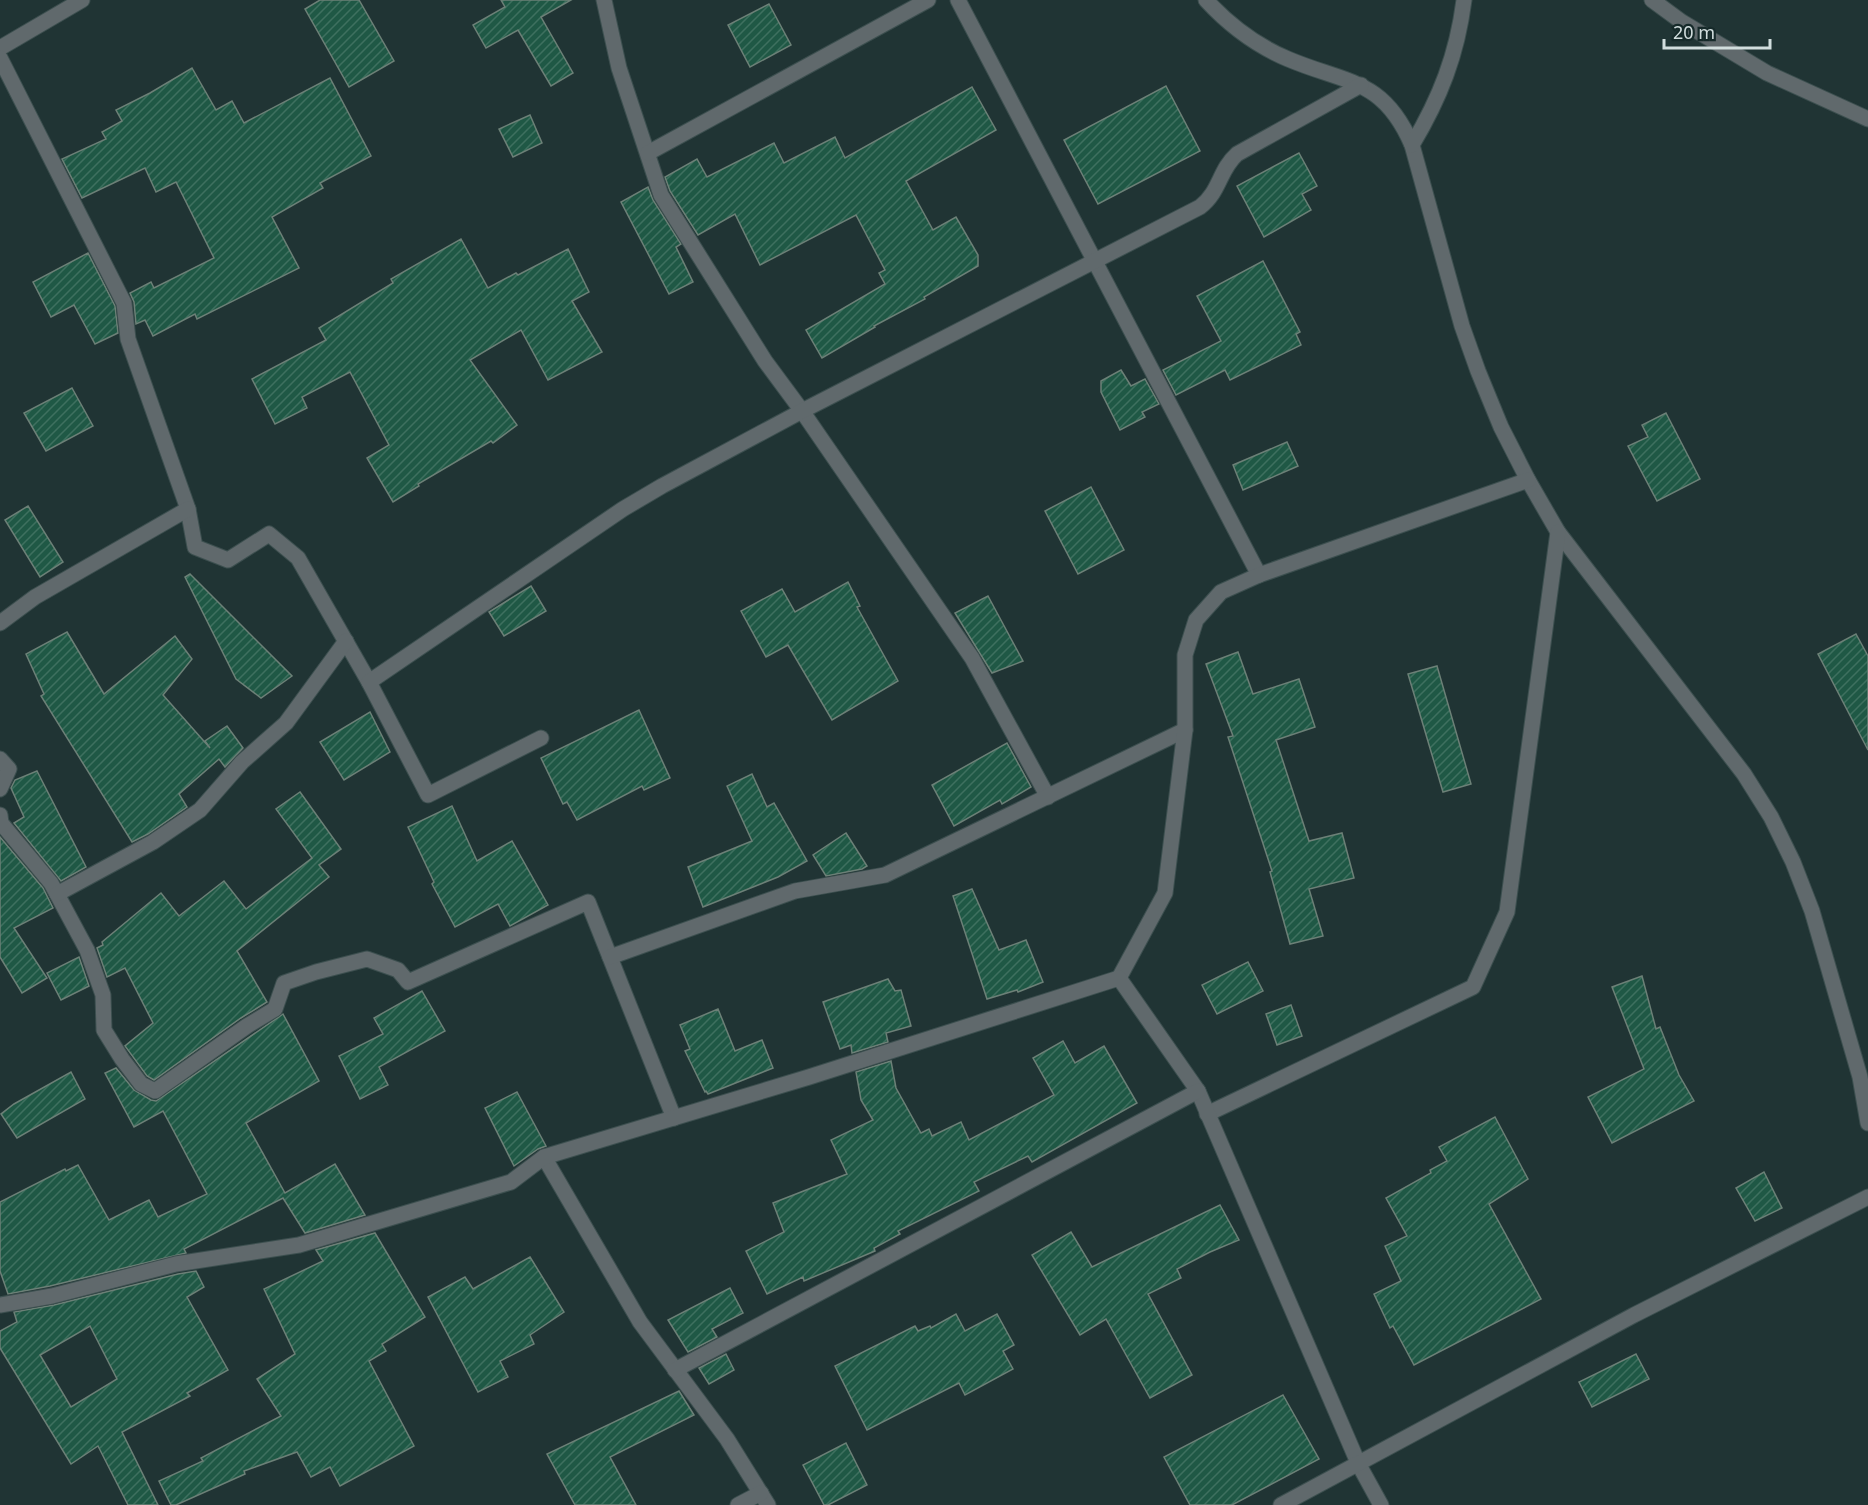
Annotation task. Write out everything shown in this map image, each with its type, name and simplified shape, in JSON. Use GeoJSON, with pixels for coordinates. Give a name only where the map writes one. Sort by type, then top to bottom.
{"type":"FeatureCollection","features":[{"type":"Feature","properties":{"kind":"street"},"geometry":{"type":"LineString","coordinates":[[0,48],[82,0]]}},
{"type":"Feature","properties":{"kind":"street"},"geometry":{"type":"LineString","coordinates":[[604,0],[619,68],[661,195],[765,361],[972,658],[1048,797]]}},
{"type":"Feature","properties":{"kind":"street"},"geometry":{"type":"LineString","coordinates":[[648,153],[928,0]]}},
{"type":"Feature","properties":{"kind":"street"},"geometry":{"type":"LineString","coordinates":[[958,0],[1259,575]]}},
{"type":"Feature","properties":{"kind":"street"},"geometry":{"type":"LineString","coordinates":[[1206,0],[1235,27],[1258,44],[1288,59],[1361,85],[1393,110],[1404,127],[1412,145],[1462,326],[1501,427],[1528,480],[1558,532],[1744,774],[1771,817],[1793,862],[1812,911],[1860,1077],[1868,1123]]}},
{"type":"Feature","properties":{"kind":"street"},"geometry":{"type":"LineString","coordinates":[[1412,145],[1430,115],[1444,84],[1455,51],[1464,0]]}},
{"type":"Feature","properties":{"kind":"street"},"geometry":{"type":"LineString","coordinates":[[1652,0],[1682,22],[1767,73],[1868,119]]}},
{"type":"Feature","properties":{"kind":"street"},"geometry":{"type":"LineString","coordinates":[[0,58],[124,303],[128,339],[188,509],[195,547],[228,560],[269,534],[298,558],[369,682],[428,795],[541,738]]}},
{"type":"Feature","properties":{"kind":"street"},"geometry":{"type":"LineString","coordinates":[[369,682],[623,509],[662,486],[802,411],[1200,207],[1209,201],[1216,191],[1223,171],[1237,154],[1361,85]]}},
{"type":"Feature","properties":{"kind":"street"},"geometry":{"type":"LineString","coordinates":[[0,1305],[52,1296],[176,1264],[299,1245],[511,1182],[544,1157],[809,1077],[1119,978],[1166,893],[1185,730],[1185,655],[1196,620],[1221,592],[1259,575],[1528,480]]}},
{"type":"Feature","properties":{"kind":"street"},"geometry":{"type":"LineString","coordinates":[[0,623],[35,597],[188,509]]}},
{"type":"Feature","properties":{"kind":"street"},"geometry":{"type":"LineString","coordinates":[[1207,1114],[1473,987],[1507,912],[1558,532]]}},
{"type":"Feature","properties":{"kind":"street"},"geometry":{"type":"LineString","coordinates":[[57,894],[153,842],[200,810],[242,762],[286,723],[346,641]]}},
{"type":"Feature","properties":{"kind":"street"},"geometry":{"type":"LineString","coordinates":[[610,957],[795,891],[885,875],[1185,730]]}},
{"type":"Feature","properties":{"kind":"street"},"geometry":{"type":"LineString","coordinates":[[0,759],[9,769],[0,789]]}},
{"type":"Feature","properties":{"kind":"street"},"geometry":{"type":"LineString","coordinates":[[0,815],[1,823],[51,884],[87,950],[103,995],[104,1029],[122,1059],[141,1084],[155,1091],[275,1009],[284,983],[367,959],[398,970],[408,982],[588,903],[674,1118]]}},
{"type":"Feature","properties":{"kind":"street"},"geometry":{"type":"LineString","coordinates":[[1119,978],[1198,1091],[1359,1465],[1381,1505]]}},
{"type":"Feature","properties":{"kind":"street"},"geometry":{"type":"LineString","coordinates":[[675,1370],[1198,1091]]}},
{"type":"Feature","properties":{"kind":"street"},"geometry":{"type":"LineString","coordinates":[[544,1157],[640,1322],[726,1439],[764,1499],[738,1505]]}},
{"type":"Feature","properties":{"kind":"street"},"geometry":{"type":"LineString","coordinates":[[1281,1505],[1634,1315],[1868,1197]]}},
{"type":"Feature","properties":{"kind":"building"},"geometry":{"type":"Polygon","coordinates":[[[320,0],[359,0],[394,61],[349,87],[305,9],[320,0]]]}},
{"type":"Feature","properties":{"kind":"building"},"geometry":{"type":"Polygon","coordinates":[[[501,0],[571,0],[541,17],[573,73],[551,86],[518,30],[486,48],[473,25],[505,7],[501,0]]]}},
{"type":"Feature","properties":{"kind":"building"},"geometry":{"type":"Polygon","coordinates":[[[769,4],[791,45],[750,67],[728,25],[769,4]]]}},
{"type":"Feature","properties":{"kind":"building"},"geometry":{"type":"Polygon","coordinates":[[[192,68],[216,110],[232,101],[244,123],[330,78],[371,156],[320,183],[323,188],[272,217],[299,268],[197,319],[195,314],[153,336],[145,320],[136,324],[134,302],[130,293],[151,282],[154,288],[214,258],[176,182],[156,192],[145,168],[82,198],[62,159],[106,139],[102,132],[122,121],[116,110],[192,68]]]}},
{"type":"Feature","properties":{"kind":"building"},"geometry":{"type":"Polygon","coordinates":[[[1166,86],[1200,151],[1098,204],[1064,140],[1166,86]]]}},
{"type":"Feature","properties":{"kind":"building"},"geometry":{"type":"Polygon","coordinates":[[[972,87],[996,130],[906,181],[933,230],[956,217],[978,255],[978,266],[822,358],[806,330],[885,284],[879,273],[885,270],[856,215],[760,265],[735,214],[698,235],[670,191],[665,177],[697,159],[707,177],[774,143],[784,163],[835,137],[845,158],[972,87]]]}},
{"type":"Feature","properties":{"kind":"building"},"geometry":{"type":"Polygon","coordinates":[[[530,115],[542,143],[513,157],[499,129],[530,115]]]}},
{"type":"Feature","properties":{"kind":"building"},"geometry":{"type":"Polygon","coordinates":[[[1299,153],[1317,186],[1302,194],[1311,210],[1264,237],[1237,186],[1299,153]]]}},
{"type":"Feature","properties":{"kind":"building"},"geometry":{"type":"Polygon","coordinates":[[[648,187],[653,200],[681,244],[676,247],[693,282],[669,294],[621,202],[648,187]]]}},
{"type":"Feature","properties":{"kind":"building"},"geometry":{"type":"Polygon","coordinates":[[[461,239],[488,288],[568,249],[589,292],[572,301],[602,352],[548,380],[521,330],[470,360],[517,425],[493,443],[491,441],[418,484],[419,486],[393,502],[367,458],[389,445],[350,372],[302,397],[307,408],[275,424],[252,379],[326,340],[319,328],[393,283],[391,279],[461,239]]]}},
{"type":"Feature","properties":{"kind":"building"},"geometry":{"type":"Polygon","coordinates":[[[88,253],[115,306],[118,333],[95,344],[74,305],[51,317],[33,282],[88,253]]]}},
{"type":"Feature","properties":{"kind":"building"},"geometry":{"type":"Polygon","coordinates":[[[1263,261],[1300,332],[1296,334],[1301,345],[1230,380],[1225,370],[1176,395],[1163,370],[1221,341],[1197,296],[1263,261]]]}},
{"type":"Feature","properties":{"kind":"building"},"geometry":{"type":"Polygon","coordinates":[[[1121,370],[1131,386],[1145,379],[1159,404],[1142,412],[1145,417],[1120,430],[1101,392],[1101,381],[1121,370]]]}},
{"type":"Feature","properties":{"kind":"building"},"geometry":{"type":"Polygon","coordinates":[[[72,388],[93,426],[46,451],[24,413],[72,388]]]}},
{"type":"Feature","properties":{"kind":"building"},"geometry":{"type":"Polygon","coordinates":[[[1666,413],[1700,479],[1657,501],[1628,446],[1648,437],[1642,425],[1666,413]]]}},
{"type":"Feature","properties":{"kind":"building"},"geometry":{"type":"Polygon","coordinates":[[[1287,442],[1298,466],[1243,490],[1233,465],[1287,442]]]}},
{"type":"Feature","properties":{"kind":"building"},"geometry":{"type":"Polygon","coordinates":[[[1091,487],[1124,550],[1078,574],[1045,511],[1091,487]]]}},
{"type":"Feature","properties":{"kind":"building"},"geometry":{"type":"Polygon","coordinates":[[[28,506],[63,562],[40,577],[5,520],[28,506]]]}},
{"type":"Feature","properties":{"kind":"building"},"geometry":{"type":"Polygon","coordinates":[[[190,574],[292,676],[261,698],[236,679],[185,577],[190,574]]]}},
{"type":"Feature","properties":{"kind":"building"},"geometry":{"type":"Polygon","coordinates":[[[848,582],[860,606],[857,607],[898,681],[832,720],[788,645],[766,657],[741,611],[782,589],[795,612],[848,582]]]}},
{"type":"Feature","properties":{"kind":"building"},"geometry":{"type":"Polygon","coordinates":[[[531,586],[546,611],[504,636],[489,612],[531,586]]]}},
{"type":"Feature","properties":{"kind":"building"},"geometry":{"type":"Polygon","coordinates":[[[988,596],[1023,661],[992,673],[955,613],[988,596]]]}},
{"type":"Feature","properties":{"kind":"building"},"geometry":{"type":"Polygon","coordinates":[[[67,632],[104,694],[175,636],[192,659],[163,695],[210,748],[205,741],[227,726],[243,748],[225,767],[219,759],[179,794],[187,807],[148,834],[132,842],[41,696],[44,694],[26,654],[67,632]]]}},
{"type":"Feature","properties":{"kind":"building"},"geometry":{"type":"Polygon","coordinates":[[[1856,634],[1868,656],[1868,750],[1818,654],[1856,634]]]}},
{"type":"Feature","properties":{"kind":"building"},"geometry":{"type":"Polygon","coordinates":[[[1238,652],[1253,694],[1299,679],[1315,727],[1276,740],[1309,841],[1342,833],[1354,878],[1309,889],[1323,936],[1290,944],[1270,872],[1272,871],[1228,737],[1233,736],[1206,664],[1238,652]]]}},
{"type":"Feature","properties":{"kind":"building"},"geometry":{"type":"Polygon","coordinates":[[[1437,666],[1471,784],[1443,792],[1408,674],[1437,666]]]}},
{"type":"Feature","properties":{"kind":"building"},"geometry":{"type":"Polygon","coordinates":[[[639,710],[670,778],[644,790],[642,786],[577,820],[567,802],[563,804],[541,758],[639,710]]]}},
{"type":"Feature","properties":{"kind":"building"},"geometry":{"type":"Polygon","coordinates":[[[370,712],[390,752],[344,780],[320,742],[370,712]]]}},
{"type":"Feature","properties":{"kind":"building"},"geometry":{"type":"Polygon","coordinates":[[[1007,743],[1031,787],[1002,804],[1000,800],[954,826],[932,785],[1007,743]]]}},
{"type":"Feature","properties":{"kind":"building"},"geometry":{"type":"Polygon","coordinates":[[[37,771],[86,867],[61,881],[14,823],[24,817],[11,788],[15,780],[37,771]]]}},
{"type":"Feature","properties":{"kind":"building"},"geometry":{"type":"Polygon","coordinates":[[[752,774],[767,807],[774,803],[807,861],[778,877],[703,907],[688,867],[752,841],[727,786],[752,774]]]}},
{"type":"Feature","properties":{"kind":"building"},"geometry":{"type":"Polygon","coordinates":[[[300,792],[341,849],[319,865],[329,877],[237,951],[267,1002],[154,1080],[147,1076],[125,1046],[153,1023],[125,968],[107,977],[97,948],[161,893],[179,916],[224,881],[246,909],[312,858],[276,809],[300,792]]]}},
{"type":"Feature","properties":{"kind":"building"},"geometry":{"type":"Polygon","coordinates":[[[452,806],[477,861],[512,841],[548,905],[510,926],[498,904],[455,927],[432,884],[434,882],[408,827],[452,806]]]}},
{"type":"Feature","properties":{"kind":"building"},"geometry":{"type":"Polygon","coordinates":[[[846,833],[867,866],[826,876],[813,855],[846,833]]]}},
{"type":"Feature","properties":{"kind":"building"},"geometry":{"type":"Polygon","coordinates":[[[0,837],[43,888],[53,908],[14,928],[47,978],[22,993],[0,957],[0,837]]]}},
{"type":"Feature","properties":{"kind":"building"},"geometry":{"type":"Polygon","coordinates":[[[972,889],[999,950],[1026,940],[1043,982],[1018,992],[1017,990],[987,999],[953,896],[972,889]]]}},
{"type":"Feature","properties":{"kind":"building"},"geometry":{"type":"Polygon","coordinates":[[[79,957],[89,986],[61,1000],[47,973],[79,957]]]}},
{"type":"Feature","properties":{"kind":"building"},"geometry":{"type":"Polygon","coordinates":[[[1248,962],[1263,991],[1217,1014],[1202,985],[1248,962]]]}},
{"type":"Feature","properties":{"kind":"building"},"geometry":{"type":"Polygon","coordinates":[[[1642,976],[1656,1029],[1660,1027],[1679,1075],[1694,1101],[1612,1143],[1588,1097],[1644,1069],[1612,987],[1642,976]]]}},
{"type":"Feature","properties":{"kind":"building"},"geometry":{"type":"Polygon","coordinates":[[[888,979],[895,991],[901,990],[911,1026],[886,1033],[888,1042],[852,1053],[851,1045],[840,1049],[823,1002],[888,979]]]}},
{"type":"Feature","properties":{"kind":"building"},"geometry":{"type":"Polygon","coordinates":[[[422,991],[445,1031],[379,1067],[388,1085],[360,1099],[339,1056],[383,1034],[374,1018],[422,991]]]}},
{"type":"Feature","properties":{"kind":"building"},"geometry":{"type":"Polygon","coordinates":[[[1291,1005],[1302,1036],[1277,1045],[1266,1014],[1291,1005]]]}},
{"type":"Feature","properties":{"kind":"building"},"geometry":{"type":"Polygon","coordinates":[[[718,1009],[735,1051],[762,1040],[773,1068],[708,1094],[685,1051],[690,1049],[680,1025],[718,1009]]]}},
{"type":"Feature","properties":{"kind":"building"},"geometry":{"type":"Polygon","coordinates":[[[283,1014],[319,1081],[246,1123],[285,1193],[335,1164],[365,1215],[305,1233],[283,1198],[184,1249],[186,1253],[8,1294],[0,1271],[0,1202],[65,1169],[66,1171],[78,1165],[109,1220],[149,1200],[158,1217],[207,1194],[163,1111],[134,1127],[105,1073],[116,1068],[134,1090],[156,1101],[283,1014]]]}},
{"type":"Feature","properties":{"kind":"building"},"geometry":{"type":"Polygon","coordinates":[[[1063,1041],[1075,1063],[1104,1046],[1137,1103],[1032,1162],[1028,1156],[974,1182],[979,1191],[898,1231],[900,1234],[874,1248],[875,1251],[804,1281],[803,1277],[767,1294],[746,1251],[784,1232],[773,1203],[847,1174],[831,1140],[873,1120],[861,1100],[856,1072],[891,1061],[896,1088],[921,1133],[929,1129],[932,1136],[961,1122],[969,1140],[1054,1095],[1033,1058],[1063,1041]]]}},
{"type":"Feature","properties":{"kind":"building"},"geometry":{"type":"Polygon","coordinates":[[[71,1072],[85,1099],[17,1138],[1,1114],[14,1104],[71,1072]]]}},
{"type":"Feature","properties":{"kind":"building"},"geometry":{"type":"Polygon","coordinates":[[[517,1092],[546,1146],[514,1166],[485,1108],[517,1092]]]}},
{"type":"Feature","properties":{"kind":"building"},"geometry":{"type":"Polygon","coordinates":[[[1495,1117],[1528,1179],[1489,1204],[1541,1299],[1414,1365],[1393,1326],[1390,1328],[1374,1294],[1401,1281],[1385,1246],[1407,1236],[1386,1198],[1431,1173],[1430,1170],[1447,1161],[1439,1147],[1495,1117]]]}},
{"type":"Feature","properties":{"kind":"building"},"geometry":{"type":"Polygon","coordinates":[[[1764,1172],[1782,1208],[1755,1221],[1736,1188],[1764,1172]]]}},
{"type":"Feature","properties":{"kind":"building"},"geometry":{"type":"Polygon","coordinates":[[[1220,1205],[1239,1240],[1177,1269],[1181,1278],[1148,1294],[1192,1375],[1150,1398],[1106,1319],[1080,1335],[1032,1255],[1071,1232],[1092,1267],[1220,1205]]]}},
{"type":"Feature","properties":{"kind":"building"},"geometry":{"type":"Polygon","coordinates":[[[375,1233],[425,1317],[382,1344],[386,1351],[369,1361],[414,1446],[340,1486],[330,1467],[311,1477],[297,1452],[244,1471],[245,1474],[176,1505],[171,1505],[159,1481],[203,1461],[201,1458],[281,1416],[257,1379],[295,1354],[264,1289],[323,1261],[316,1250],[375,1233]]]}},
{"type":"Feature","properties":{"kind":"building"},"geometry":{"type":"Polygon","coordinates":[[[530,1257],[564,1312],[530,1335],[534,1344],[500,1361],[508,1377],[478,1392],[428,1297],[465,1277],[473,1289],[530,1257]]]}},
{"type":"Feature","properties":{"kind":"building"},"geometry":{"type":"Polygon","coordinates":[[[196,1271],[204,1287],[187,1297],[228,1370],[187,1393],[190,1396],[122,1432],[158,1505],[128,1505],[98,1446],[71,1464],[0,1348],[0,1331],[17,1322],[14,1312],[54,1305],[196,1271]],[[90,1326],[40,1355],[71,1407],[117,1379],[90,1326]]]}},
{"type":"Feature","properties":{"kind":"building"},"geometry":{"type":"Polygon","coordinates":[[[730,1288],[743,1313],[712,1329],[717,1337],[688,1352],[668,1320],[730,1288]]]}},
{"type":"Feature","properties":{"kind":"building"},"geometry":{"type":"Polygon","coordinates":[[[956,1314],[965,1331],[997,1314],[1014,1345],[1003,1351],[1013,1369],[965,1395],[959,1383],[867,1430],[835,1366],[915,1326],[918,1331],[930,1326],[931,1328],[956,1314]]]}},
{"type":"Feature","properties":{"kind":"building"},"geometry":{"type":"Polygon","coordinates":[[[726,1354],[734,1370],[709,1384],[699,1368],[726,1354]]]}},
{"type":"Feature","properties":{"kind":"building"},"geometry":{"type":"Polygon","coordinates":[[[1636,1354],[1649,1379],[1592,1407],[1579,1382],[1636,1354]]]}},
{"type":"Feature","properties":{"kind":"building"},"geometry":{"type":"Polygon","coordinates":[[[679,1391],[694,1415],[610,1457],[636,1505],[575,1505],[547,1454],[679,1391]]]}},
{"type":"Feature","properties":{"kind":"building"},"geometry":{"type":"Polygon","coordinates":[[[1283,1395],[1319,1459],[1232,1505],[1190,1505],[1164,1457],[1283,1395]]]}},
{"type":"Feature","properties":{"kind":"building"},"geometry":{"type":"Polygon","coordinates":[[[846,1443],[867,1485],[824,1505],[803,1465],[846,1443]]]}}]}
